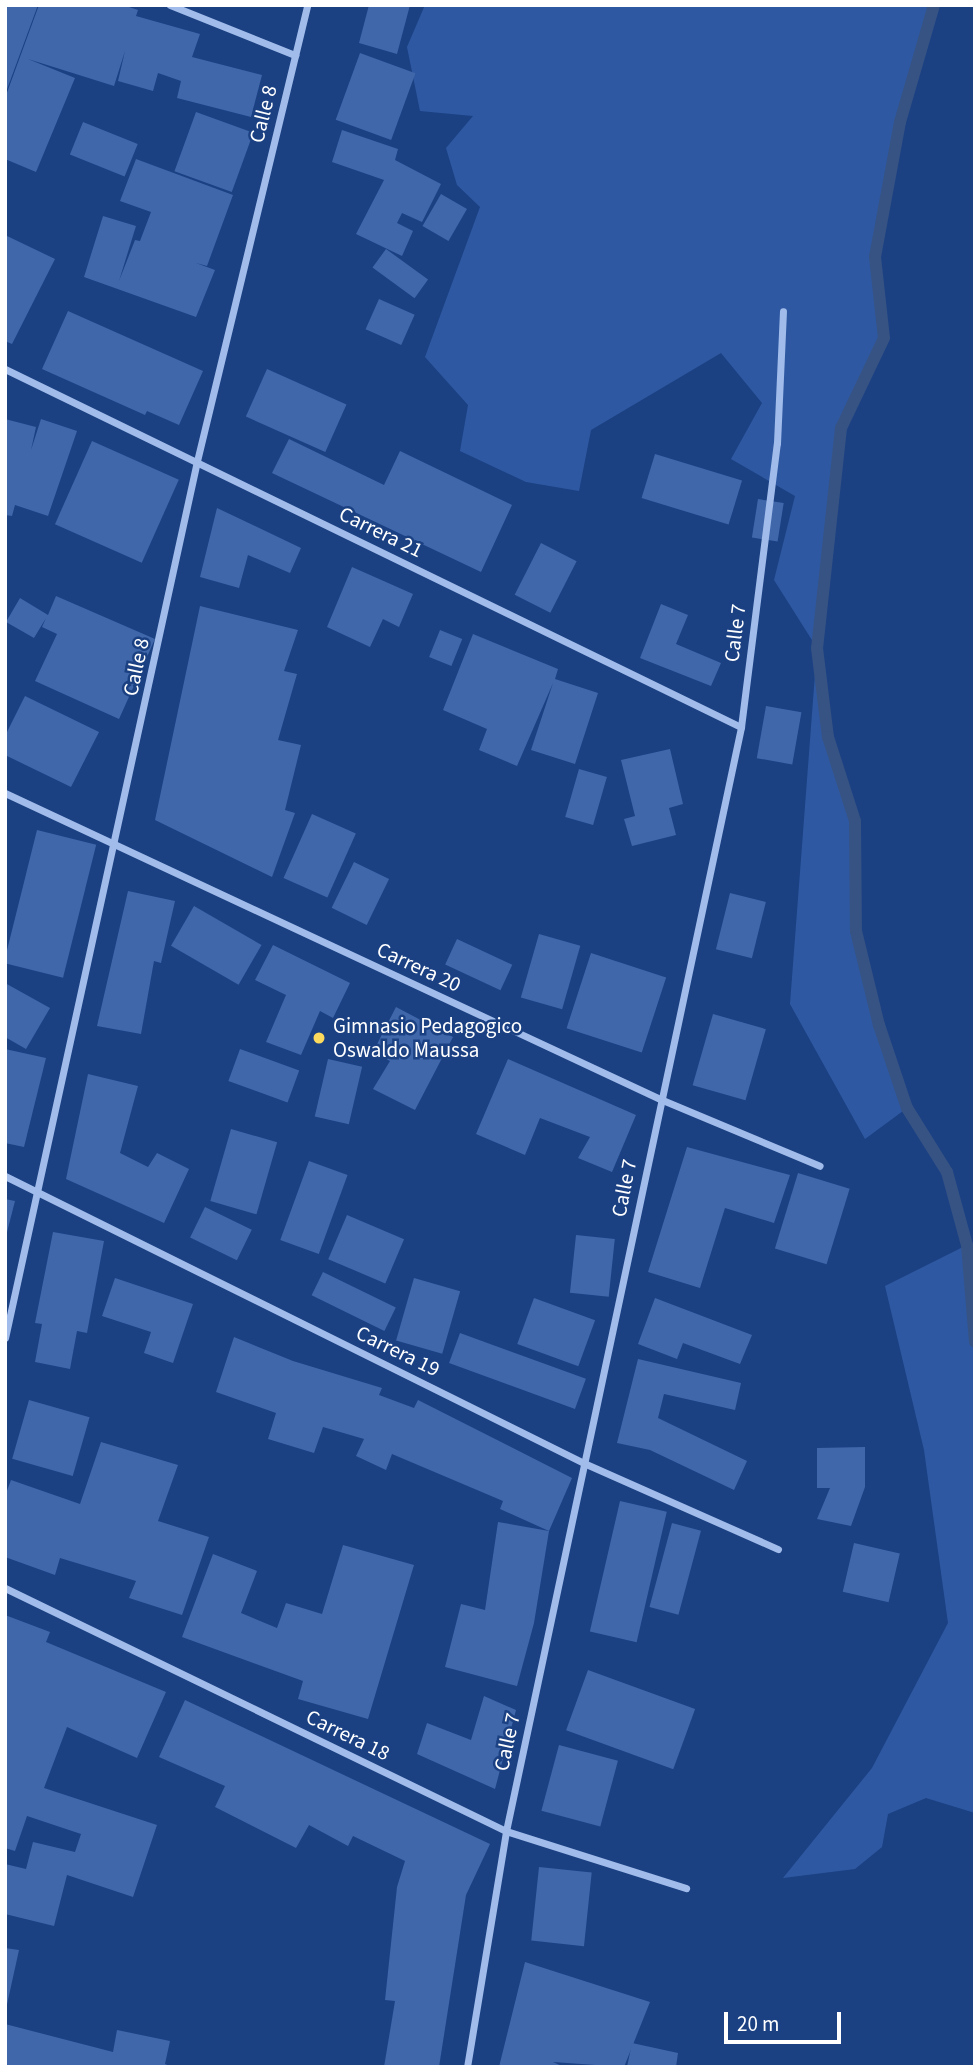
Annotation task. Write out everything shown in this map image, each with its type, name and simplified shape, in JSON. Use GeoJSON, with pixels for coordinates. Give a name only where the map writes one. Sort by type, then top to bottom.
{"type":"FeatureCollection","features":[{"type":"Feature","properties":{"kind":"street"},"geometry":{"type":"LineString","coordinates":[[170,5],[295,55]]}},
{"type":"Feature","properties":{"kind":"street","name":"Calle 8"},"geometry":{"type":"LineString","coordinates":[[5,1338],[116,845],[197,461],[307,5]]}},
{"type":"Feature","properties":{"kind":"street","name":"Calle 7"},"geometry":{"type":"LineString","coordinates":[[467,2067],[506,1830],[741,727],[776,443],[783,311]]}},
{"type":"Feature","properties":{"kind":"street","name":"Carrera 21"},"geometry":{"type":"LineString","coordinates":[[5,369],[741,727]]}},
{"type":"Feature","properties":{"kind":"street","name":"Carrera 20"},"geometry":{"type":"LineString","coordinates":[[5,793],[660,1099],[820,1167]]}},
{"type":"Feature","properties":{"kind":"street","name":"Carrera 19"},"geometry":{"type":"LineString","coordinates":[[5,1176],[586,1464],[778,1549]]}},
{"type":"Feature","properties":{"kind":"street","name":"Carrera 18"},"geometry":{"type":"LineString","coordinates":[[5,1588],[506,1830],[686,1888]]}},
{"type":"Feature","properties":{"kind":"shaded area"},"geometry":{"type":"Polygon","coordinates":[[[425,5],[934,5],[900,122],[875,257],[884,338],[841,428],[817,648],[774,580],[795,496],[731,459],[762,403],[721,353],[591,430],[579,491],[526,482],[460,451],[468,405],[425,357],[480,207],[457,185],[446,148],[473,116],[420,111],[407,47],[425,5]]]}},
{"type":"Feature","properties":{"kind":"shaded area"},"geometry":{"type":"Polygon","coordinates":[[[817,648],[828,737],[855,821],[856,931],[879,1025],[907,1108],[865,1139],[790,1004],[817,648]]]}},
{"type":"Feature","properties":{"kind":"shaded area"},"geometry":{"type":"Polygon","coordinates":[[[967,1245],[975,1342],[975,1813],[926,1798],[888,1814],[882,1847],[855,1869],[783,1878],[872,1768],[948,1623],[924,1450],[885,1286],[967,1245]]]}},
{"type":"Feature","properties":{"kind":"building"},"geometry":{"type":"Polygon","coordinates":[[[5,5],[38,5],[6,92],[5,92],[5,5]]]}},
{"type":"Feature","properties":{"kind":"building"},"geometry":{"type":"Polygon","coordinates":[[[39,5],[123,5],[138,10],[136,16],[200,34],[192,57],[262,75],[251,117],[177,98],[181,81],[158,73],[153,91],[118,81],[125,51],[114,86],[28,59],[75,78],[36,172],[5,159],[5,98],[39,5]]]}},
{"type":"Feature","properties":{"kind":"building"},"geometry":{"type":"Polygon","coordinates":[[[369,5],[410,5],[397,54],[359,43],[369,5]]]}},
{"type":"Feature","properties":{"kind":"building"},"geometry":{"type":"Polygon","coordinates":[[[360,53],[415,73],[391,140],[336,120],[360,53]]]}},
{"type":"Feature","properties":{"kind":"building"},"geometry":{"type":"Polygon","coordinates":[[[196,112],[253,133],[232,192],[174,171],[196,112]]]}},
{"type":"Feature","properties":{"kind":"building"},"geometry":{"type":"Polygon","coordinates":[[[83,122],[138,144],[125,177],[70,154],[83,122]]]}},
{"type":"Feature","properties":{"kind":"building"},"geometry":{"type":"Polygon","coordinates":[[[342,130],[398,149],[395,160],[441,184],[422,222],[402,213],[397,223],[413,231],[402,256],[356,234],[384,180],[332,162],[342,130]]]}},
{"type":"Feature","properties":{"kind":"building"},"geometry":{"type":"Polygon","coordinates":[[[136,159],[233,195],[207,266],[196,263],[215,270],[196,317],[84,277],[103,216],[136,226],[119,281],[135,240],[140,241],[151,212],[120,201],[136,159]]]}},
{"type":"Feature","properties":{"kind":"building"},"geometry":{"type":"Polygon","coordinates":[[[441,194],[467,209],[448,241],[422,226],[441,194]]]}},
{"type":"Feature","properties":{"kind":"building"},"geometry":{"type":"Polygon","coordinates":[[[5,235],[55,259],[12,344],[5,341],[5,235]]]}},
{"type":"Feature","properties":{"kind":"building"},"geometry":{"type":"Polygon","coordinates":[[[386,249],[428,280],[415,298],[372,268],[386,249]]]}},
{"type":"Feature","properties":{"kind":"building"},"geometry":{"type":"Polygon","coordinates":[[[379,299],[415,315],[401,345],[366,329],[379,299]]]}},
{"type":"Feature","properties":{"kind":"building"},"geometry":{"type":"Polygon","coordinates":[[[68,311],[203,371],[179,425],[147,411],[145,415],[42,369],[68,311]]]}},
{"type":"Feature","properties":{"kind":"building"},"geometry":{"type":"Polygon","coordinates":[[[267,369],[346,404],[325,452],[246,417],[267,369]]]}},
{"type":"Feature","properties":{"kind":"building"},"geometry":{"type":"Polygon","coordinates":[[[5,419],[36,427],[31,450],[41,419],[77,431],[48,516],[15,505],[12,516],[5,515],[5,419]]]}},
{"type":"Feature","properties":{"kind":"building"},"geometry":{"type":"Polygon","coordinates":[[[289,439],[384,485],[400,451],[512,505],[481,572],[272,473],[289,439]]]}},
{"type":"Feature","properties":{"kind":"building"},"geometry":{"type":"Polygon","coordinates":[[[92,441],[179,480],[142,563],[55,524],[92,441]]]}},
{"type":"Feature","properties":{"kind":"building"},"geometry":{"type":"Polygon","coordinates":[[[655,454],[742,481],[729,525],[642,498],[655,454]]]}},
{"type":"Feature","properties":{"kind":"building"},"geometry":{"type":"Polygon","coordinates":[[[758,499],[784,503],[778,542],[752,538],[758,499]]]}},
{"type":"Feature","properties":{"kind":"building"},"geometry":{"type":"Polygon","coordinates":[[[217,508],[301,548],[290,573],[248,555],[239,588],[200,577],[217,508]]]}},
{"type":"Feature","properties":{"kind":"building"},"geometry":{"type":"Polygon","coordinates":[[[541,543],[577,561],[550,613],[515,595],[541,543]]]}},
{"type":"Feature","properties":{"kind":"building"},"geometry":{"type":"Polygon","coordinates":[[[352,567],[413,594],[399,627],[383,619],[370,647],[327,627],[352,567]]]}},
{"type":"Feature","properties":{"kind":"building"},"geometry":{"type":"Polygon","coordinates":[[[56,596],[155,639],[119,719],[35,681],[57,634],[42,627],[46,618],[34,638],[6,622],[20,598],[48,615],[56,596]]]}},
{"type":"Feature","properties":{"kind":"building"},"geometry":{"type":"Polygon","coordinates":[[[661,604],[688,615],[676,644],[721,663],[711,686],[640,658],[661,604]]]}},
{"type":"Feature","properties":{"kind":"building"},"geometry":{"type":"Polygon","coordinates":[[[200,606],[298,630],[284,671],[297,674],[278,740],[301,745],[285,810],[295,813],[272,877],[155,820],[200,606]]]}},
{"type":"Feature","properties":{"kind":"building"},"geometry":{"type":"Polygon","coordinates":[[[440,630],[462,639],[451,666],[429,657],[440,630]]]}},
{"type":"Feature","properties":{"kind":"building"},"geometry":{"type":"Polygon","coordinates":[[[473,634],[558,669],[555,679],[598,693],[575,764],[531,750],[553,683],[517,766],[479,750],[487,729],[443,710],[473,634]]]}},
{"type":"Feature","properties":{"kind":"building"},"geometry":{"type":"Polygon","coordinates":[[[25,696],[99,732],[71,787],[5,755],[5,736],[25,696]]]}},
{"type":"Feature","properties":{"kind":"building"},"geometry":{"type":"Polygon","coordinates":[[[766,706],[801,712],[792,764],[757,758],[766,706]]]}},
{"type":"Feature","properties":{"kind":"building"},"geometry":{"type":"Polygon","coordinates":[[[670,749],[683,804],[669,808],[676,835],[632,846],[624,819],[635,816],[621,760],[670,749]]]}},
{"type":"Feature","properties":{"kind":"building"},"geometry":{"type":"Polygon","coordinates":[[[579,769],[607,777],[593,825],[565,817],[579,769]]]}},
{"type":"Feature","properties":{"kind":"building"},"geometry":{"type":"Polygon","coordinates":[[[312,814],[356,834],[327,897],[284,878],[312,814]]]}},
{"type":"Feature","properties":{"kind":"building"},"geometry":{"type":"Polygon","coordinates":[[[37,830],[96,845],[63,978],[5,963],[37,830]]]}},
{"type":"Feature","properties":{"kind":"building"},"geometry":{"type":"Polygon","coordinates":[[[354,862],[389,879],[367,925],[332,908],[354,862]]]}},
{"type":"Feature","properties":{"kind":"building"},"geometry":{"type":"Polygon","coordinates":[[[128,891],[175,901],[161,963],[154,961],[141,1034],[97,1026],[128,891]]]}},
{"type":"Feature","properties":{"kind":"building"},"geometry":{"type":"Polygon","coordinates":[[[730,893],[766,902],[752,958],[716,949],[730,893]]]}},
{"type":"Feature","properties":{"kind":"building"},"geometry":{"type":"Polygon","coordinates":[[[194,906],[262,945],[239,985],[171,946],[194,906]]]}},
{"type":"Feature","properties":{"kind":"building"},"geometry":{"type":"Polygon","coordinates":[[[539,934],[580,946],[562,1009],[521,997],[539,934]]]}},
{"type":"Feature","properties":{"kind":"building"},"geometry":{"type":"Polygon","coordinates":[[[457,939],[512,965],[500,990],[445,964],[457,939]]]}},
{"type":"Feature","properties":{"kind":"building"},"geometry":{"type":"Polygon","coordinates":[[[273,945],[350,983],[333,1018],[320,1011],[301,1055],[266,1042],[286,995],[255,980],[273,945]]]}},
{"type":"Feature","properties":{"kind":"building"},"geometry":{"type":"Polygon","coordinates":[[[591,953],[666,977],[642,1053],[567,1028],[591,953]]]}},
{"type":"Feature","properties":{"kind":"building"},"geometry":{"type":"Polygon","coordinates":[[[5,983],[50,1008],[26,1049],[5,1037],[5,983]]]}},
{"type":"Feature","properties":{"kind":"building"},"geometry":{"type":"Polygon","coordinates":[[[396,1007],[453,1037],[415,1110],[373,1089],[390,1061],[373,1052],[396,1007]]]}},
{"type":"Feature","properties":{"kind":"building"},"geometry":{"type":"Polygon","coordinates":[[[713,1014],[766,1029],[745,1100],[693,1085],[713,1014]]]}},
{"type":"Feature","properties":{"kind":"building"},"geometry":{"type":"Polygon","coordinates":[[[5,1049],[46,1058],[24,1147],[5,1143],[5,1049]]]}},
{"type":"Feature","properties":{"kind":"building"},"geometry":{"type":"Polygon","coordinates":[[[240,1049],[299,1071],[288,1102],[228,1081],[240,1049]]]}},
{"type":"Feature","properties":{"kind":"building"},"geometry":{"type":"Polygon","coordinates":[[[328,1059],[362,1067],[349,1124],[315,1116],[328,1059]]]}},
{"type":"Feature","properties":{"kind":"building"},"geometry":{"type":"Polygon","coordinates":[[[508,1059],[636,1115],[612,1172],[578,1158],[590,1137],[540,1118],[525,1155],[476,1134],[508,1059]]]}},
{"type":"Feature","properties":{"kind":"building"},"geometry":{"type":"Polygon","coordinates":[[[88,1074],[138,1086],[120,1153],[148,1167],[157,1153],[189,1169],[164,1223],[66,1179],[88,1074]]]}},
{"type":"Feature","properties":{"kind":"building"},"geometry":{"type":"Polygon","coordinates":[[[231,1129],[277,1142],[256,1214],[210,1201],[231,1129]]]}},
{"type":"Feature","properties":{"kind":"building"},"geometry":{"type":"Polygon","coordinates":[[[687,1147],[790,1175],[774,1223],[725,1208],[700,1288],[648,1272],[687,1147]]]}},
{"type":"Feature","properties":{"kind":"building"},"geometry":{"type":"Polygon","coordinates":[[[309,1161],[348,1175],[319,1254],[280,1240],[309,1161]]]}},
{"type":"Feature","properties":{"kind":"building"},"geometry":{"type":"Polygon","coordinates":[[[798,1173],[850,1189],[827,1264],[775,1249],[798,1173]]]}},
{"type":"Feature","properties":{"kind":"building"},"geometry":{"type":"Polygon","coordinates":[[[5,1199],[15,1201],[6,1236],[5,1236],[5,1199]]]}},
{"type":"Feature","properties":{"kind":"building"},"geometry":{"type":"Polygon","coordinates":[[[205,1207],[252,1230],[237,1260],[190,1238],[205,1207]]]}},
{"type":"Feature","properties":{"kind":"building"},"geometry":{"type":"Polygon","coordinates":[[[347,1215],[404,1239],[385,1283],[328,1259],[347,1215]]]}},
{"type":"Feature","properties":{"kind":"building"},"geometry":{"type":"Polygon","coordinates":[[[53,1232],[104,1241],[87,1333],[77,1331],[70,1369],[35,1362],[42,1324],[35,1323],[53,1232]]]}},
{"type":"Feature","properties":{"kind":"building"},"geometry":{"type":"Polygon","coordinates":[[[576,1235],[615,1239],[609,1297],[570,1293],[576,1235]]]}},
{"type":"Feature","properties":{"kind":"building"},"geometry":{"type":"Polygon","coordinates":[[[323,1272],[396,1308],[384,1331],[312,1295],[323,1272]]]}},
{"type":"Feature","properties":{"kind":"building"},"geometry":{"type":"Polygon","coordinates":[[[115,1278],[193,1304],[173,1363],[144,1353],[151,1332],[102,1316],[115,1278]]]}},
{"type":"Feature","properties":{"kind":"building"},"geometry":{"type":"Polygon","coordinates":[[[414,1278],[460,1291],[442,1354],[396,1340],[414,1278]]]}},
{"type":"Feature","properties":{"kind":"building"},"geometry":{"type":"Polygon","coordinates":[[[534,1298],[595,1320],[578,1366],[517,1344],[534,1298]]]}},
{"type":"Feature","properties":{"kind":"building"},"geometry":{"type":"Polygon","coordinates":[[[655,1298],[752,1335],[740,1364],[683,1343],[677,1359],[638,1344],[655,1298]]]}},
{"type":"Feature","properties":{"kind":"building"},"geometry":{"type":"Polygon","coordinates":[[[460,1333],[586,1379],[575,1409],[449,1363],[460,1333]]]}},
{"type":"Feature","properties":{"kind":"building"},"geometry":{"type":"Polygon","coordinates":[[[234,1337],[293,1361],[382,1388],[379,1395],[414,1408],[418,1400],[572,1478],[549,1531],[500,1509],[503,1501],[392,1454],[386,1470],[356,1456],[364,1439],[323,1427],[314,1453],[268,1439],[276,1413],[216,1392],[234,1337]]]}},
{"type":"Feature","properties":{"kind":"building"},"geometry":{"type":"Polygon","coordinates":[[[638,1359],[741,1383],[735,1410],[664,1394],[658,1418],[747,1461],[734,1490],[650,1450],[617,1443],[638,1359]]]}},
{"type":"Feature","properties":{"kind":"building"},"geometry":{"type":"Polygon","coordinates":[[[29,1400],[90,1417],[73,1476],[12,1459],[29,1400]]]}},
{"type":"Feature","properties":{"kind":"building"},"geometry":{"type":"Polygon","coordinates":[[[101,1442],[178,1465],[158,1521],[209,1537],[182,1615],[129,1598],[136,1581],[60,1558],[55,1575],[5,1557],[5,1496],[11,1480],[80,1504],[101,1442]]]}},
{"type":"Feature","properties":{"kind":"building"},"geometry":{"type":"Polygon","coordinates":[[[865,1447],[865,1487],[851,1526],[817,1519],[830,1488],[817,1488],[817,1448],[865,1447]]]}},
{"type":"Feature","properties":{"kind":"building"},"geometry":{"type":"Polygon","coordinates":[[[620,1501],[667,1512],[637,1642],[590,1632],[620,1501]]]}},
{"type":"Feature","properties":{"kind":"building"},"geometry":{"type":"Polygon","coordinates":[[[498,1522],[549,1531],[534,1623],[517,1686],[445,1667],[461,1604],[485,1610],[498,1522]]]}},
{"type":"Feature","properties":{"kind":"building"},"geometry":{"type":"Polygon","coordinates":[[[672,1523],[701,1531],[678,1615],[649,1607],[672,1523]]]}},
{"type":"Feature","properties":{"kind":"building"},"geometry":{"type":"Polygon","coordinates":[[[854,1543],[900,1554],[889,1602],[843,1592],[854,1543]]]}},
{"type":"Feature","properties":{"kind":"building"},"geometry":{"type":"Polygon","coordinates":[[[343,1545],[414,1565],[368,1719],[298,1699],[303,1681],[182,1637],[213,1554],[257,1571],[241,1613],[277,1628],[286,1603],[322,1614],[343,1545]]]}},
{"type":"Feature","properties":{"kind":"building"},"geometry":{"type":"Polygon","coordinates":[[[5,1615],[50,1632],[46,1642],[166,1692],[137,1758],[67,1727],[44,1788],[157,1825],[133,1897],[67,1875],[54,1926],[5,1914],[5,1864],[26,1869],[33,1842],[75,1852],[81,1834],[27,1816],[15,1851],[5,1848],[5,1615]]]}},
{"type":"Feature","properties":{"kind":"building"},"geometry":{"type":"Polygon","coordinates":[[[588,1670],[695,1709],[673,1769],[566,1730],[588,1670]]]}},
{"type":"Feature","properties":{"kind":"building"},"geometry":{"type":"Polygon","coordinates":[[[484,1696],[516,1710],[495,1789],[417,1754],[427,1723],[471,1740],[484,1696]]]}},
{"type":"Feature","properties":{"kind":"building"},"geometry":{"type":"Polygon","coordinates":[[[185,1700],[490,1844],[466,1895],[439,2067],[384,2067],[395,2001],[385,2000],[397,1887],[405,1861],[353,1836],[348,1846],[309,1825],[296,1848],[215,1807],[225,1786],[159,1757],[185,1700]]]}},
{"type":"Feature","properties":{"kind":"building"},"geometry":{"type":"Polygon","coordinates":[[[559,1745],[618,1761],[600,1826],[541,1811],[559,1745]]]}},
{"type":"Feature","properties":{"kind":"building"},"geometry":{"type":"Polygon","coordinates":[[[539,1867],[592,1873],[584,1946],[531,1941],[539,1867]]]}},
{"type":"Feature","properties":{"kind":"building"},"geometry":{"type":"Polygon","coordinates":[[[5,1948],[19,1950],[6,2009],[5,2009],[5,1948]]]}},
{"type":"Feature","properties":{"kind":"building"},"geometry":{"type":"Polygon","coordinates":[[[525,1962],[650,2002],[624,2067],[553,2062],[564,2067],[499,2067],[525,1962]]]}},
{"type":"Feature","properties":{"kind":"building"},"geometry":{"type":"Polygon","coordinates":[[[5,2024],[113,2052],[117,2030],[170,2041],[165,2064],[172,2067],[5,2067],[5,2024]]]}},
{"type":"Feature","properties":{"kind":"building"},"geometry":{"type":"Polygon","coordinates":[[[632,2043],[678,2053],[676,2067],[627,2067],[632,2043]]]}},
{"type":"Feature","properties":{"kind":"waterway"},"geometry":{"type":"LineString","coordinates":[[934,5],[900,122],[875,257],[884,338],[841,428],[817,648],[828,737],[855,821],[856,931],[879,1025],[907,1108],[947,1172],[967,1245],[975,1342]]}},
{"type":"Feature","properties":{"kind":"place","name":"Gimnasio Pedagogico Oswaldo Maussa"},"geometry":{"type":"Point","coordinates":[319,1038]}}]}
